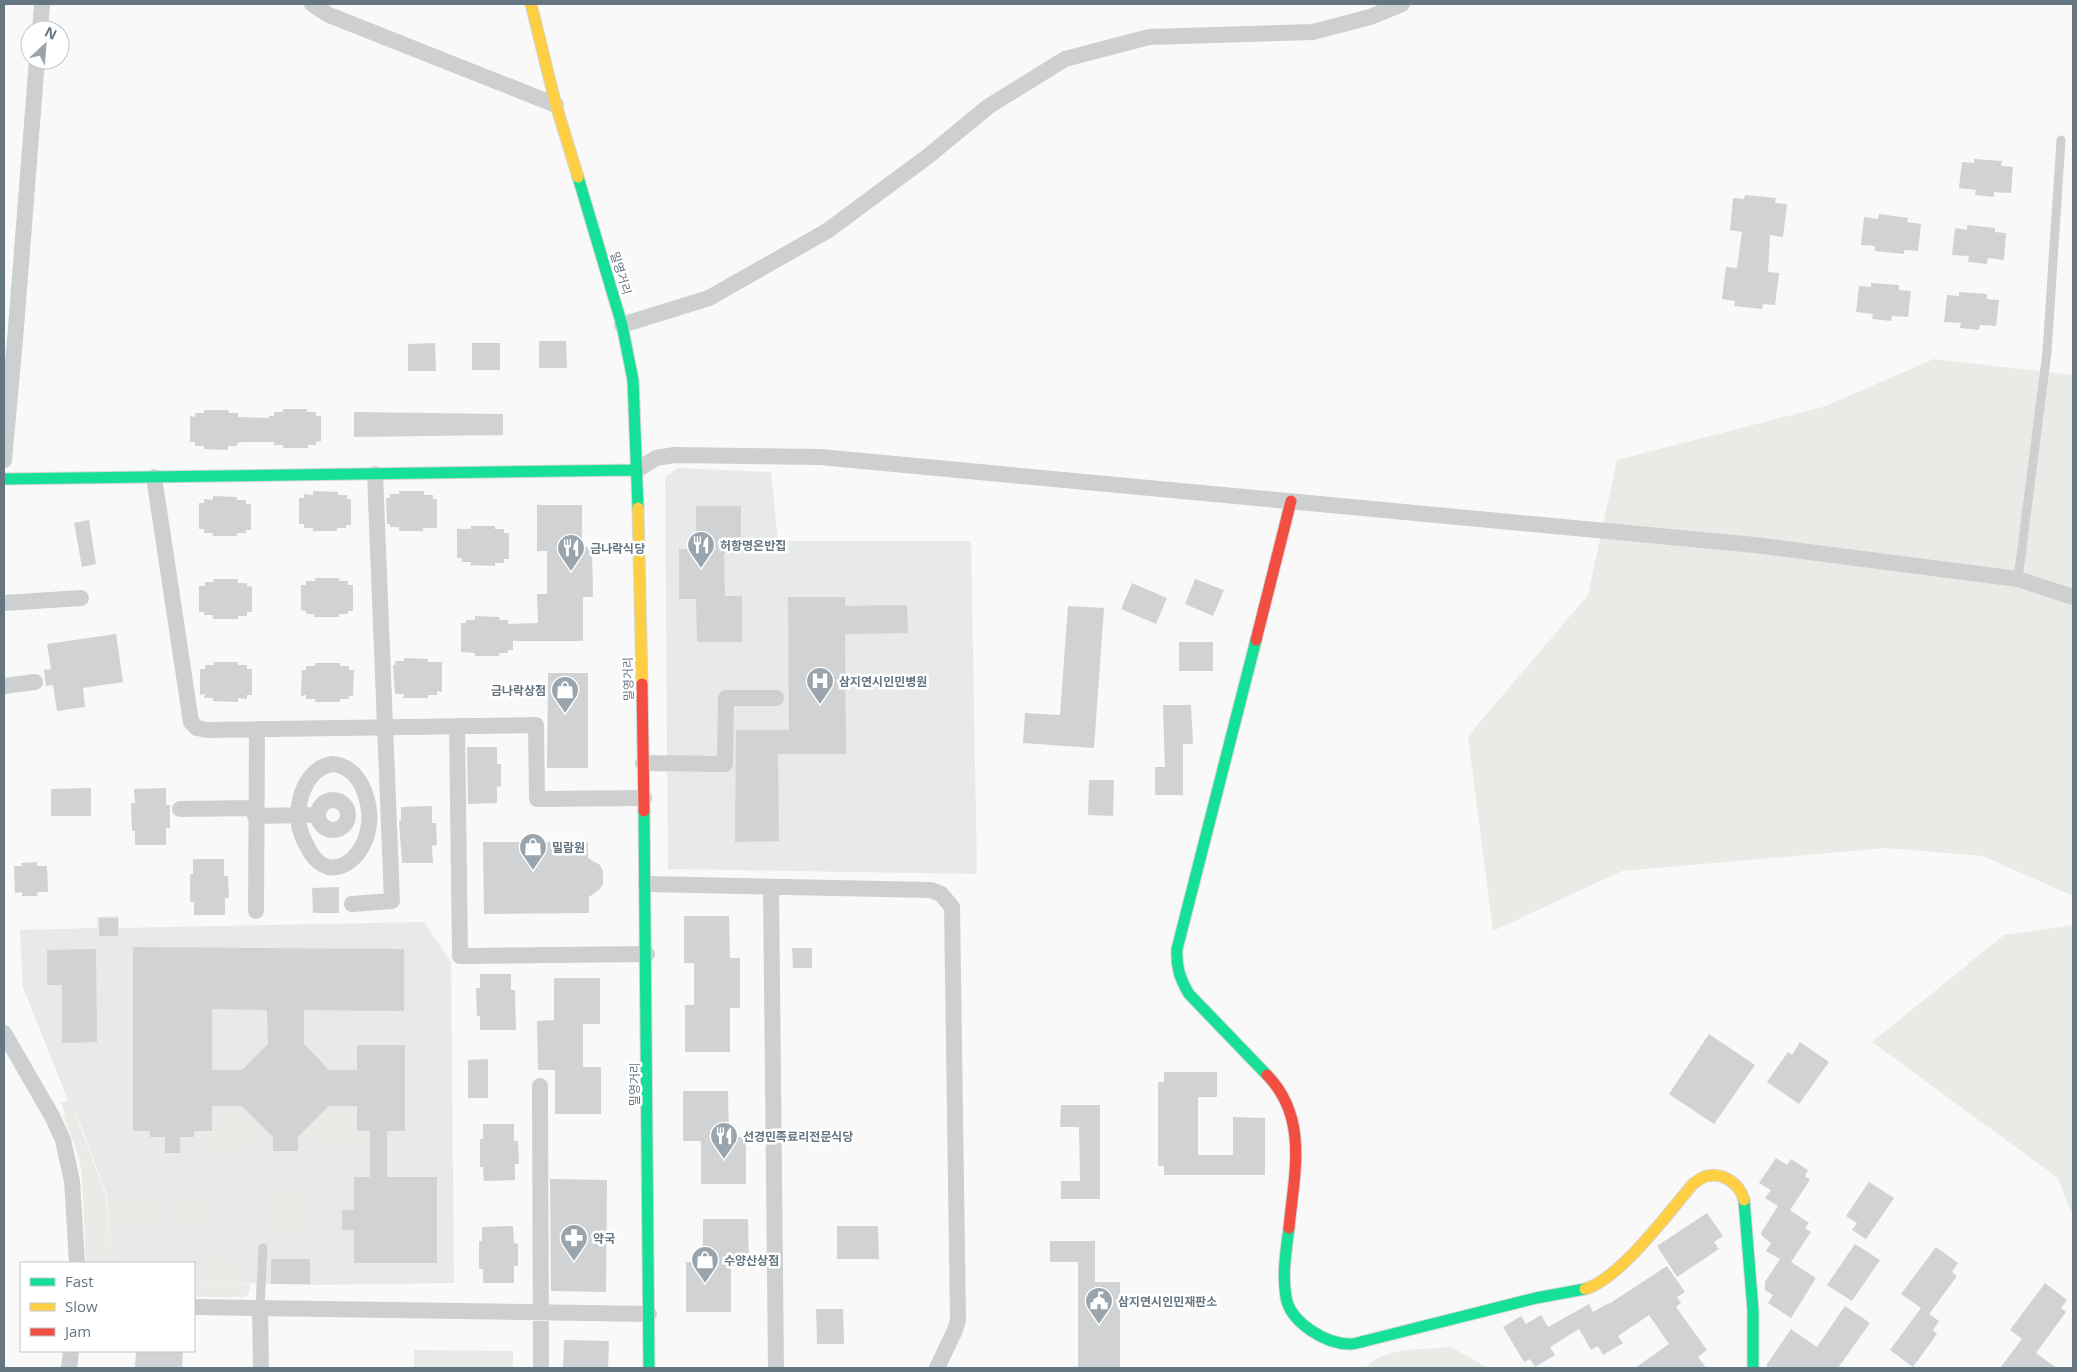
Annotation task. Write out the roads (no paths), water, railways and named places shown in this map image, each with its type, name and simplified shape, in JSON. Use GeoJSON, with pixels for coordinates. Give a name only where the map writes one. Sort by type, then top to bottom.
{"type":"FeatureCollection","features":[{"type":"Feature","properties":{"kind":"street"},"geometry":{"type":"LineString","coordinates":[[41,20],[42,4]]}},
{"type":"Feature","properties":{"kind":"street"},"geometry":{"type":"LineString","coordinates":[[312,4],[328,15],[556,105]]}},
{"type":"Feature","properties":{"kind":"street","name":"밀영거리"},"geometry":{"type":"LineString","coordinates":[[530,4],[556,105],[622,325],[633,380],[637,470],[646,884],[649,1368]]}},
{"type":"Feature","properties":{"kind":"street"},"geometry":{"type":"LineString","coordinates":[[622,325],[709,298],[827,232],[927,157],[989,106],[1065,59],[1149,37],[1313,32],[1370,17],[1400,4]]}},
{"type":"Feature","properties":{"kind":"street"},"geometry":{"type":"LineString","coordinates":[[4,460],[36,70]]}},
{"type":"Feature","properties":{"kind":"street"},"geometry":{"type":"LineString","coordinates":[[4,480],[637,470],[656,458],[675,455],[820,457],[1755,545],[2018,579],[2073,597]]}},
{"type":"Feature","properties":{"kind":"street"},"geometry":{"type":"LineString","coordinates":[[352,904],[392,901],[375,474]]}},
{"type":"Feature","properties":{"kind":"street"},"geometry":{"type":"LineString","coordinates":[[154,477],[191,722],[197,728],[207,730],[536,725],[537,799],[644,798]]}},
{"type":"Feature","properties":{"kind":"street"},"geometry":{"type":"LineString","coordinates":[[1292,501],[1179,940],[1175,967],[1180,980],[1189,994],[1272,1080],[1288,1105],[1294,1124],[1296,1152],[1284,1274],[1286,1299],[1296,1317],[1312,1331],[1332,1341],[1350,1344],[1536,1298],[1588,1288],[1605,1280],[1623,1265],[1693,1184],[1706,1176],[1720,1176],[1733,1182],[1742,1192],[1746,1209],[1753,1310],[1753,1368]]}},
{"type":"Feature","properties":{"kind":"street"},"geometry":{"type":"LineString","coordinates":[[4,603],[81,598]]}},
{"type":"Feature","properties":{"kind":"street"},"geometry":{"type":"LineString","coordinates":[[4,686],[35,682]]}},
{"type":"Feature","properties":{"kind":"street"},"geometry":{"type":"LineString","coordinates":[[643,763],[725,764],[726,698],[776,698]]}},
{"type":"Feature","properties":{"kind":"street"},"geometry":{"type":"LineString","coordinates":[[457,726],[460,956],[647,954]]}},
{"type":"Feature","properties":{"kind":"street"},"geometry":{"type":"LineString","coordinates":[[256,911],[255,812],[257,729]]}},
{"type":"Feature","properties":{"kind":"street"},"geometry":{"type":"LineString","coordinates":[[333,764],[342,765],[350,770],[356,777],[367,799],[369,814],[368,831],[358,854],[352,861],[344,866],[335,868],[325,866],[311,855],[301,832],[299,815],[301,800],[309,778],[315,771],[323,766],[333,764]]}},
{"type":"Feature","properties":{"kind":"street"},"geometry":{"type":"LineString","coordinates":[[180,809],[299,815],[318,814],[319,821],[323,827],[329,830],[336,830],[342,827],[347,821],[348,815],[389,812]]}},
{"type":"Feature","properties":{"kind":"street"},"geometry":{"type":"LineString","coordinates":[[646,884],[931,890],[941,894],[952,907],[958,1320],[937,1368]]}},
{"type":"Feature","properties":{"kind":"street"},"geometry":{"type":"LineString","coordinates":[[771,887],[776,1368]]}},
{"type":"Feature","properties":{"kind":"street"},"geometry":{"type":"LineString","coordinates":[[4,1033],[52,1116],[63,1140],[72,1181],[77,1262]]}},
{"type":"Feature","properties":{"kind":"street"},"geometry":{"type":"LineString","coordinates":[[540,1086],[541,1368]]}},
{"type":"Feature","properties":{"kind":"street"},"geometry":{"type":"LineString","coordinates":[[195,1307],[649,1314]]}},
{"type":"Feature","properties":{"kind":"street"},"geometry":{"type":"LineString","coordinates":[[260,1308],[261,1368]]}},
{"type":"Feature","properties":{"kind":"street"},"geometry":{"type":"LineString","coordinates":[[69,1368],[71,1352]]}},
{"type":"Feature","properties":{"kind":"lane"},"geometry":{"type":"LineString","coordinates":[[2018,579],[2047,352],[2061,140]]}},
{"type":"Feature","properties":{"kind":"lane"},"geometry":{"type":"LineString","coordinates":[[260,1308],[263,1248]]}},
{"type":"Feature","properties":{"kind":"place","name":"허항명온반집"},"geometry":{"type":"Point","coordinates":[701,569]}},
{"type":"Feature","properties":{"kind":"place","name":"금나락식당"},"geometry":{"type":"Point","coordinates":[571,572]}},
{"type":"Feature","properties":{"kind":"place","name":"삼지연시인민병원"},"geometry":{"type":"Point","coordinates":[820,705]}},
{"type":"Feature","properties":{"kind":"place","name":"금나락상점"},"geometry":{"type":"Point","coordinates":[565,714]}},
{"type":"Feature","properties":{"kind":"place","name":"밀람원"},"geometry":{"type":"Point","coordinates":[533,871]}},
{"type":"Feature","properties":{"kind":"place","name":"선경민족료리전문식당"},"geometry":{"type":"Point","coordinates":[724,1160]}},
{"type":"Feature","properties":{"kind":"place","name":"약국"},"geometry":{"type":"Point","coordinates":[574,1262]}},
{"type":"Feature","properties":{"kind":"place","name":"수양산상점"},"geometry":{"type":"Point","coordinates":[705,1284]}},
{"type":"Feature","properties":{"kind":"place","name":"삼지연시인민재판소"},"geometry":{"type":"Point","coordinates":[1099,1325]}}]}
